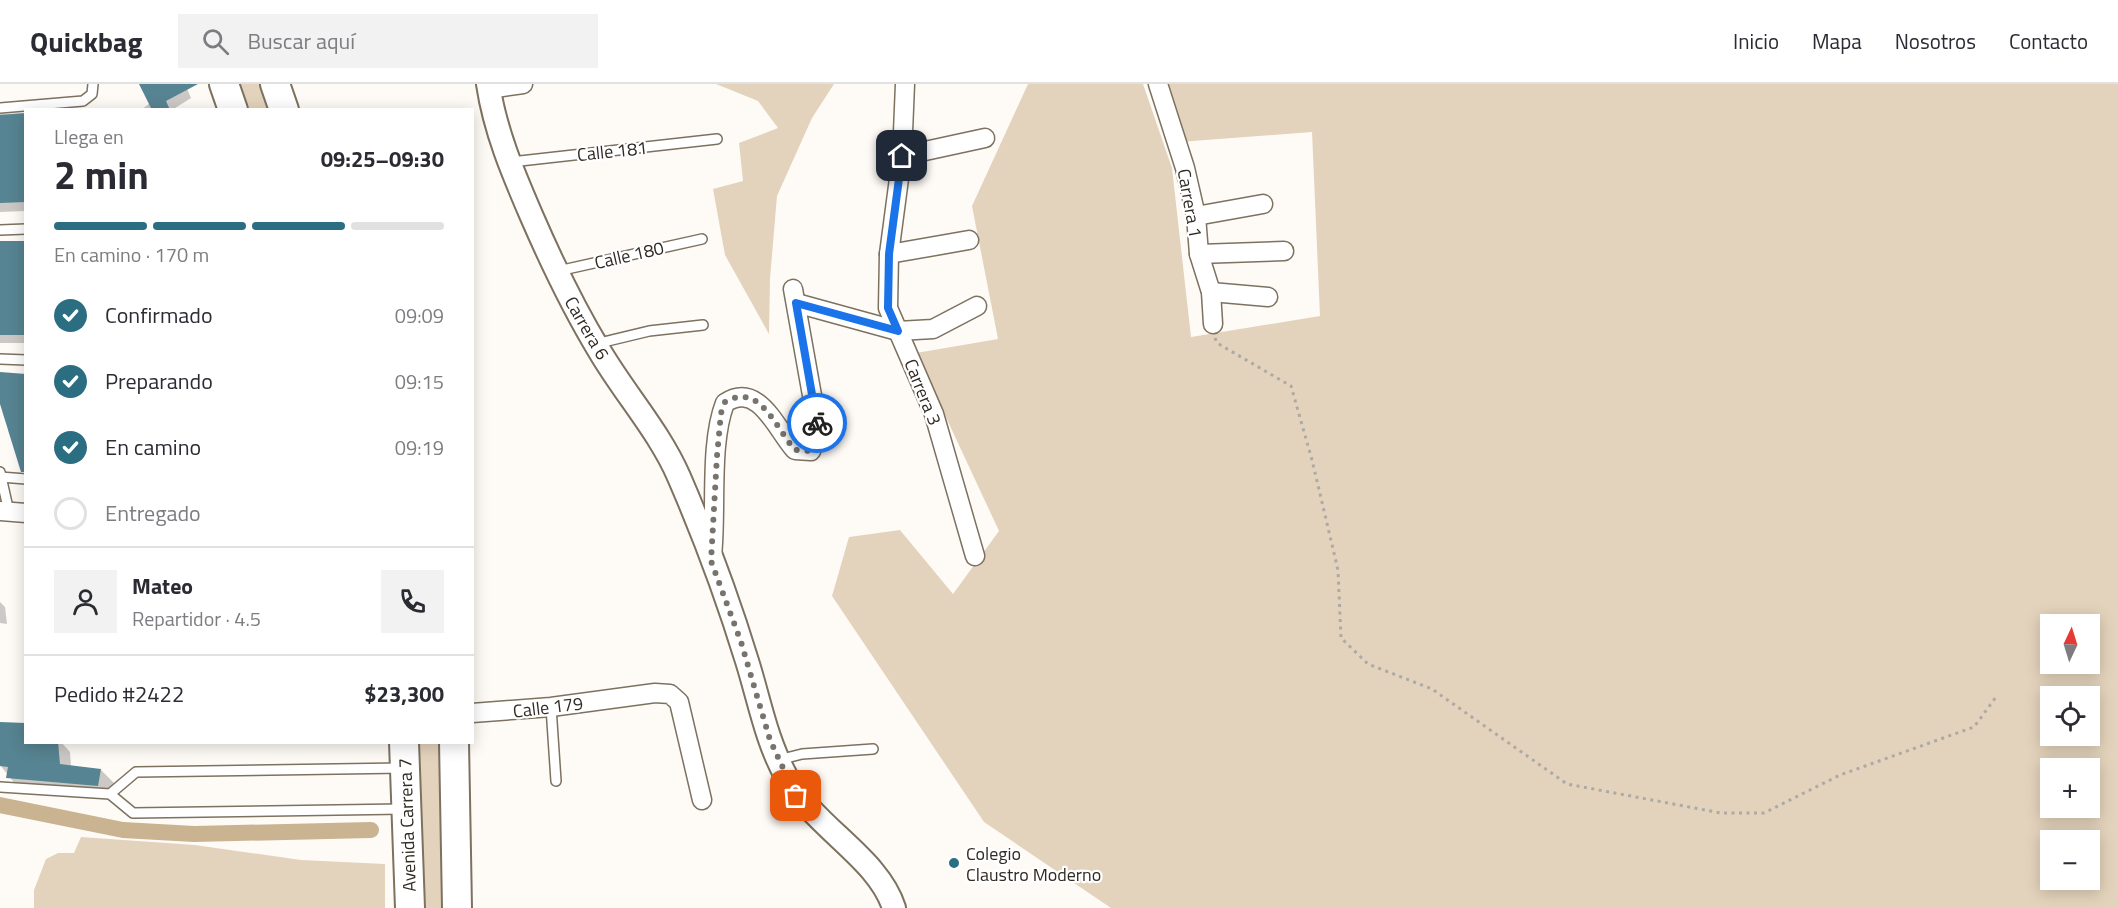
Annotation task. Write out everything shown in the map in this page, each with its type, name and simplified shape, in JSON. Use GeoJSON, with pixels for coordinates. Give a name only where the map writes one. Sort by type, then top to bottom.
{"type":"FeatureCollection","features":[{"type":"Feature","properties":{"kind":"main road"},"geometry":{"type":"LineString","coordinates":[[224,84],[232,108]]}},
{"type":"Feature","properties":{"kind":"main road"},"geometry":{"type":"LineString","coordinates":[[275,84],[283,108]]}},
{"type":"Feature","properties":{"kind":"main road"},"geometry":{"type":"LineString","coordinates":[[454,744],[457,908]]}},
{"type":"Feature","properties":{"kind":"main road","name":"Avenida Carrera 7"},"geometry":{"type":"LineString","coordinates":[[405,755],[410,908]]}},
{"type":"Feature","properties":{"kind":"street"},"geometry":{"type":"LineString","coordinates":[[488,87],[523,84]]}},
{"type":"Feature","properties":{"kind":"street","name":"Carrera 3"},"geometry":{"type":"LineString","coordinates":[[906,84],[902,156],[889,254],[888,308],[934,414],[975,556]]}},
{"type":"Feature","properties":{"kind":"street","name":"Carrera 1"},"geometry":{"type":"LineString","coordinates":[[1158,84],[1185,168],[1196,216],[1199,254],[1211,292],[1213,324]]}},
{"type":"Feature","properties":{"kind":"street","name":"Carrera 6"},"geometry":{"type":"LineString","coordinates":[[488,87],[507,162],[556,271],[595,344],[667,451],[732,612],[778,760],[796,796],[879,877],[890,895],[894,908]]}},
{"type":"Feature","properties":{"kind":"street"},"geometry":{"type":"LineString","coordinates":[[902,156],[985,138]]}},
{"type":"Feature","properties":{"kind":"street"},"geometry":{"type":"LineString","coordinates":[[1196,216],[1263,204]]}},
{"type":"Feature","properties":{"kind":"street"},"geometry":{"type":"LineString","coordinates":[[889,254],[969,240]]}},
{"type":"Feature","properties":{"kind":"street"},"geometry":{"type":"LineString","coordinates":[[1199,254],[1284,251]]}},
{"type":"Feature","properties":{"kind":"street"},"geometry":{"type":"LineString","coordinates":[[1211,292],[1268,297]]}},
{"type":"Feature","properties":{"kind":"street","name":"Carrera 6"},"geometry":{"type":"LineString","coordinates":[[711,561],[717,456],[721,413],[725,402],[739,396],[756,400],[795,450],[811,451],[818,429],[794,296],[898,331]]}},
{"type":"Feature","properties":{"kind":"street"},"geometry":{"type":"LineString","coordinates":[[898,331],[933,328],[977,306]]}},
{"type":"Feature","properties":{"kind":"street","name":"Calle 179"},"geometry":{"type":"LineString","coordinates":[[474,714],[670,694],[679,702],[702,800]]}},
{"type":"Feature","properties":{"kind":"lane"},"geometry":{"type":"LineString","coordinates":[[0,108],[83,101],[92,94],[93,84]]}},
{"type":"Feature","properties":{"kind":"lane","name":"Calle 181"},"geometry":{"type":"LineString","coordinates":[[507,162],[717,139]]}},
{"type":"Feature","properties":{"kind":"lane"},"geometry":{"type":"LineString","coordinates":[[0,230],[24,229]]}},
{"type":"Feature","properties":{"kind":"lane","name":"Calle 180"},"geometry":{"type":"LineString","coordinates":[[556,271],[702,239]]}},
{"type":"Feature","properties":{"kind":"lane"},"geometry":{"type":"LineString","coordinates":[[595,344],[649,331],[703,325]]}},
{"type":"Feature","properties":{"kind":"lane"},"geometry":{"type":"LineString","coordinates":[[0,359],[24,360]]}},
{"type":"Feature","properties":{"kind":"lane"},"geometry":{"type":"LineString","coordinates":[[11,512],[0,475],[24,479]]}},
{"type":"Feature","properties":{"kind":"lane"},"geometry":{"type":"LineString","coordinates":[[550,707],[556,781]]}},
{"type":"Feature","properties":{"kind":"lane"},"geometry":{"type":"LineString","coordinates":[[778,760],[802,754],[873,748]]}},
{"type":"Feature","properties":{"kind":"lane"},"geometry":{"type":"LineString","coordinates":[[110,794],[136,772],[405,755]]}},
{"type":"Feature","properties":{"kind":"lane"},"geometry":{"type":"LineString","coordinates":[[0,787],[110,794],[133,813],[408,809]]}},
{"type":"Feature","properties":{"kind":"path"},"geometry":{"type":"LineString","coordinates":[[1213,324],[1217,344],[1291,386],[1312,460],[1338,570],[1341,638],[1368,664],[1432,689],[1567,784],[1721,813],[1764,813],[1840,775],[1974,727],[1996,697]]}},
{"type":"Feature","properties":{"kind":"shaded area"},"geometry":{"type":"Polygon","coordinates":[[[238,84],[259,84],[269,108],[247,108],[238,84]]]}},
{"type":"Feature","properties":{"kind":"shaded area"},"geometry":{"type":"Polygon","coordinates":[[[716,84],[834,84],[812,118],[777,196],[770,279],[769,334],[725,255],[713,189],[743,181],[739,143],[778,128],[758,101],[716,84]]]}},
{"type":"Feature","properties":{"kind":"shaded area"},"geometry":{"type":"Polygon","coordinates":[[[1028,84],[1143,84],[1172,168],[1191,337],[1320,316],[1312,132],[1166,143],[1158,84],[2118,84],[2118,908],[1111,908],[984,822],[832,596],[849,537],[900,530],[953,594],[999,531],[916,353],[998,339],[972,206],[1028,84]]]}},
{"type":"Feature","properties":{"kind":"shaded area"},"geometry":{"type":"Polygon","coordinates":[[[416,744],[440,744],[443,908],[421,908],[416,744]]]}},
{"type":"Feature","properties":{"kind":"shaded area"},"geometry":{"type":"Polygon","coordinates":[[[81,837],[195,845],[301,860],[385,864],[385,908],[34,908],[34,890],[46,859],[58,853],[74,853],[81,837]]]}},
{"type":"Feature","properties":{"kind":"building"},"geometry":{"type":"Polygon","coordinates":[[[139,84],[198,84],[166,101],[169,108],[151,108],[139,84]]]}},
{"type":"Feature","properties":{"kind":"building"},"geometry":{"type":"Polygon","coordinates":[[[24,113],[24,202],[0,203],[0,115],[24,113]]]}},
{"type":"Feature","properties":{"kind":"building"},"geometry":{"type":"Polygon","coordinates":[[[0,241],[24,241],[24,335],[0,335],[0,241]]]}},
{"type":"Feature","properties":{"kind":"building"},"geometry":{"type":"Polygon","coordinates":[[[0,372],[24,374],[24,472],[21,472],[0,404],[0,372]]]}},
{"type":"Feature","properties":{"kind":"building"},"geometry":{"type":"Polygon","coordinates":[[[0,722],[24,723],[24,744],[58,744],[60,764],[101,769],[98,786],[6,778],[8,767],[0,766],[0,722]]]}},
{"type":"Feature","properties":{"kind":"waterway"},"geometry":{"type":"LineString","coordinates":[[0,805],[123,830],[194,834],[371,830]]}},
{"type":"Feature","properties":{"kind":"way so far"},"geometry":{"type":"LineString","coordinates":[[796,796],[780,767],[770,740],[748,662],[728,602],[711,561],[715,529],[717,456],[721,413],[725,402],[739,396],[756,400],[763,406],[784,438],[795,450],[811,451],[816,443],[817,423]]}},
{"type":"Feature","properties":{"kind":"place","name":"Colegio Claustro Moderno"},"geometry":{"type":"Point","coordinates":[954,863]}},
{"type":"Feature","properties":{"kind":"route"},"geometry":{"type":"LineString","coordinates":[[817,423],[796,303],[898,331],[888,308],[889,254],[902,156]]}}]}
